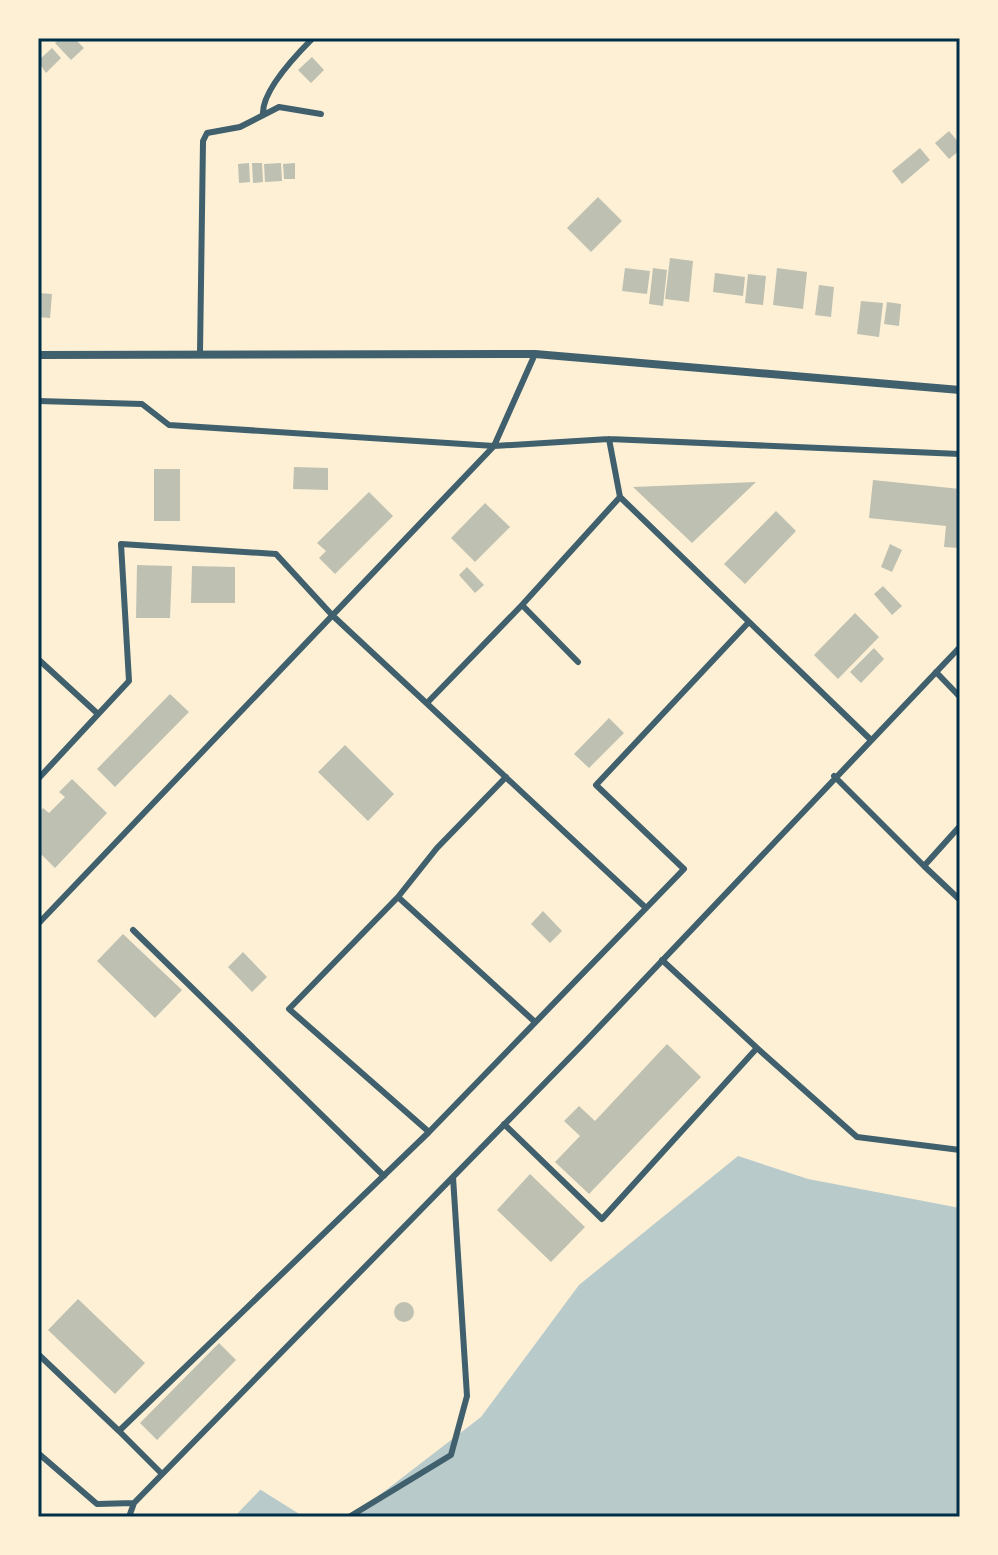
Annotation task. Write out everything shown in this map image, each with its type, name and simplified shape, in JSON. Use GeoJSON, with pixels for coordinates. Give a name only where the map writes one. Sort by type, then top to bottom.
{"type":"FeatureCollection","features":[{"type":"Feature","properties":{"kind":"street"},"geometry":{"type":"LineString","coordinates":[[263,115],[262,106],[289,62],[313,38]]}},
{"type":"Feature","properties":{"kind":"street"},"geometry":{"type":"LineString","coordinates":[[200,353],[203,141],[207,133],[240,127],[279,107],[321,114]]}},
{"type":"Feature","properties":{"kind":"street"},"geometry":{"type":"LineString","coordinates":[[38,924],[494,446],[535,354]]}},
{"type":"Feature","properties":{"kind":"street"},"geometry":{"type":"LineString","coordinates":[[38,355],[535,354],[960,390]]}},
{"type":"Feature","properties":{"kind":"street"},"geometry":{"type":"LineString","coordinates":[[38,401],[142,404],[169,425],[494,446],[609,439],[960,454]]}},
{"type":"Feature","properties":{"kind":"street"},"geometry":{"type":"LineString","coordinates":[[609,439],[620,497],[870,739]]}},
{"type":"Feature","properties":{"kind":"street"},"geometry":{"type":"LineString","coordinates":[[427,703],[620,497]]}},
{"type":"Feature","properties":{"kind":"street"},"geometry":{"type":"LineString","coordinates":[[38,779],[129,681],[121,544],[276,554],[332,615],[646,908]]}},
{"type":"Feature","properties":{"kind":"street"},"geometry":{"type":"LineString","coordinates":[[522,605],[578,662]]}},
{"type":"Feature","properties":{"kind":"street"},"geometry":{"type":"LineString","coordinates":[[119,1431],[429,1132],[684,869],[596,785],[748,623]]}},
{"type":"Feature","properties":{"kind":"street"},"geometry":{"type":"LineString","coordinates":[[129,1517],[134,1503],[453,1177],[960,647]]}},
{"type":"Feature","properties":{"kind":"street"},"geometry":{"type":"LineString","coordinates":[[38,659],[98,714]]}},
{"type":"Feature","properties":{"kind":"street"},"geometry":{"type":"LineString","coordinates":[[936,672],[960,697]]}},
{"type":"Feature","properties":{"kind":"street"},"geometry":{"type":"LineString","coordinates":[[834,776],[960,900]]}},
{"type":"Feature","properties":{"kind":"street"},"geometry":{"type":"LineString","coordinates":[[429,1132],[289,1009],[398,897],[437,848],[506,777]]}},
{"type":"Feature","properties":{"kind":"street"},"geometry":{"type":"LineString","coordinates":[[924,866],[960,826]]}},
{"type":"Feature","properties":{"kind":"street"},"geometry":{"type":"LineString","coordinates":[[398,897],[535,1022]]}},
{"type":"Feature","properties":{"kind":"street"},"geometry":{"type":"LineString","coordinates":[[133,930],[384,1176]]}},
{"type":"Feature","properties":{"kind":"street"},"geometry":{"type":"LineString","coordinates":[[662,960],[857,1137],[960,1150]]}},
{"type":"Feature","properties":{"kind":"street"},"geometry":{"type":"LineString","coordinates":[[504,1124],[602,1219],[757,1048]]}},
{"type":"Feature","properties":{"kind":"street"},"geometry":{"type":"LineString","coordinates":[[349,1517],[451,1455],[467,1396],[453,1177]]}},
{"type":"Feature","properties":{"kind":"street"},"geometry":{"type":"LineString","coordinates":[[38,1354],[162,1474]]}},
{"type":"Feature","properties":{"kind":"street"},"geometry":{"type":"LineString","coordinates":[[38,1453],[97,1504],[134,1503]]}},
{"type":"Feature","properties":{"kind":"shaded area"},"geometry":{"type":"Polygon","coordinates":[[[738,1156],[808,1179],[960,1208],[960,1517],[351,1517],[481,1417],[579,1285],[738,1156]]]}},
{"type":"Feature","properties":{"kind":"shaded area"},"geometry":{"type":"Polygon","coordinates":[[[261,1490],[304,1517],[234,1517],[261,1490]]]}},
{"type":"Feature","properties":{"kind":"building"},"geometry":{"type":"Polygon","coordinates":[[[60,38],[74,38],[84,48],[71,60],[55,43],[60,38]]]}},
{"type":"Feature","properties":{"kind":"building"},"geometry":{"type":"Polygon","coordinates":[[[52,48],[61,58],[46,73],[38,61],[52,48]]]}},
{"type":"Feature","properties":{"kind":"building"},"geometry":{"type":"Polygon","coordinates":[[[312,57],[324,70],[311,83],[298,70],[312,57]]]}},
{"type":"Feature","properties":{"kind":"building"},"geometry":{"type":"Polygon","coordinates":[[[949,131],[960,144],[960,150],[949,159],[935,143],[949,131]]]}},
{"type":"Feature","properties":{"kind":"building"},"geometry":{"type":"Polygon","coordinates":[[[920,148],[930,160],[902,184],[892,171],[920,148]]]}},
{"type":"Feature","properties":{"kind":"building"},"geometry":{"type":"Polygon","coordinates":[[[249,163],[250,182],[239,183],[238,164],[249,163]]]}},
{"type":"Feature","properties":{"kind":"building"},"geometry":{"type":"Polygon","coordinates":[[[252,163],[262,163],[263,182],[253,183],[252,163]]]}},
{"type":"Feature","properties":{"kind":"building"},"geometry":{"type":"Polygon","coordinates":[[[281,163],[282,181],[265,182],[264,164],[281,163]]]}},
{"type":"Feature","properties":{"kind":"building"},"geometry":{"type":"Polygon","coordinates":[[[295,163],[295,179],[284,179],[283,164],[295,163]]]}},
{"type":"Feature","properties":{"kind":"building"},"geometry":{"type":"Polygon","coordinates":[[[598,197],[622,221],[591,252],[567,228],[598,197]]]}},
{"type":"Feature","properties":{"kind":"building"},"geometry":{"type":"Polygon","coordinates":[[[670,258],[693,261],[689,302],[665,299],[670,258]]]}},
{"type":"Feature","properties":{"kind":"building"},"geometry":{"type":"Polygon","coordinates":[[[625,268],[650,271],[647,294],[622,291],[625,268]]]}},
{"type":"Feature","properties":{"kind":"building"},"geometry":{"type":"Polygon","coordinates":[[[653,268],[667,270],[663,306],[649,304],[653,268]]]}},
{"type":"Feature","properties":{"kind":"building"},"geometry":{"type":"Polygon","coordinates":[[[777,268],[807,272],[803,309],[773,305],[777,268]]]}},
{"type":"Feature","properties":{"kind":"building"},"geometry":{"type":"Polygon","coordinates":[[[715,273],[745,277],[743,296],[713,292],[715,273]]]}},
{"type":"Feature","properties":{"kind":"building"},"geometry":{"type":"Polygon","coordinates":[[[748,274],[766,276],[763,305],[745,303],[748,274]]]}},
{"type":"Feature","properties":{"kind":"building"},"geometry":{"type":"Polygon","coordinates":[[[819,285],[834,287],[831,317],[815,315],[819,285]]]}},
{"type":"Feature","properties":{"kind":"building"},"geometry":{"type":"Polygon","coordinates":[[[38,293],[52,294],[50,318],[38,317],[38,293]]]}},
{"type":"Feature","properties":{"kind":"building"},"geometry":{"type":"Polygon","coordinates":[[[861,301],[883,303],[879,337],[857,334],[861,301]]]}},
{"type":"Feature","properties":{"kind":"building"},"geometry":{"type":"Polygon","coordinates":[[[887,302],[901,304],[899,326],[884,324],[887,302]]]}},
{"type":"Feature","properties":{"kind":"building"},"geometry":{"type":"Polygon","coordinates":[[[294,467],[328,468],[328,490],[293,489],[294,467]]]}},
{"type":"Feature","properties":{"kind":"building"},"geometry":{"type":"Polygon","coordinates":[[[154,469],[180,469],[180,521],[154,521],[154,469]]]}},
{"type":"Feature","properties":{"kind":"building"},"geometry":{"type":"Polygon","coordinates":[[[873,480],[960,489],[960,548],[944,547],[946,526],[869,518],[873,480]]]}},
{"type":"Feature","properties":{"kind":"building"},"geometry":{"type":"Polygon","coordinates":[[[756,482],[692,543],[633,487],[756,482]]]}},
{"type":"Feature","properties":{"kind":"building"},"geometry":{"type":"Polygon","coordinates":[[[369,492],[393,516],[335,574],[319,558],[326,551],[317,543],[369,492]]]}},
{"type":"Feature","properties":{"kind":"building"},"geometry":{"type":"Polygon","coordinates":[[[485,503],[510,527],[475,562],[451,538],[485,503]]]}},
{"type":"Feature","properties":{"kind":"building"},"geometry":{"type":"Polygon","coordinates":[[[776,511],[796,531],[745,584],[724,564],[776,511]]]}},
{"type":"Feature","properties":{"kind":"building"},"geometry":{"type":"Polygon","coordinates":[[[890,544],[902,550],[892,572],[881,567],[890,544]]]}},
{"type":"Feature","properties":{"kind":"building"},"geometry":{"type":"Polygon","coordinates":[[[137,565],[172,566],[170,618],[136,618],[137,565]]]}},
{"type":"Feature","properties":{"kind":"building"},"geometry":{"type":"Polygon","coordinates":[[[192,566],[235,567],[235,603],[191,603],[192,566]]]}},
{"type":"Feature","properties":{"kind":"building"},"geometry":{"type":"Polygon","coordinates":[[[467,567],[484,585],[475,593],[459,575],[467,567]]]}},
{"type":"Feature","properties":{"kind":"building"},"geometry":{"type":"Polygon","coordinates":[[[883,586],[902,606],[892,615],[874,594],[883,586]]]}},
{"type":"Feature","properties":{"kind":"building"},"geometry":{"type":"Polygon","coordinates":[[[855,613],[879,637],[838,679],[814,655],[855,613]]]}},
{"type":"Feature","properties":{"kind":"building"},"geometry":{"type":"Polygon","coordinates":[[[874,648],[884,659],[861,683],[850,672],[874,648]]]}},
{"type":"Feature","properties":{"kind":"building"},"geometry":{"type":"Polygon","coordinates":[[[170,694],[189,712],[115,787],[97,769],[170,694]]]}},
{"type":"Feature","properties":{"kind":"building"},"geometry":{"type":"Polygon","coordinates":[[[609,718],[624,733],[589,768],[574,754],[609,718]]]}},
{"type":"Feature","properties":{"kind":"building"},"geometry":{"type":"Polygon","coordinates":[[[345,745],[394,794],[368,821],[318,772],[345,745]]]}},
{"type":"Feature","properties":{"kind":"building"},"geometry":{"type":"Polygon","coordinates":[[[72,779],[107,813],[55,868],[42,855],[38,859],[38,814],[43,808],[49,813],[65,797],[59,792],[72,779]]]}},
{"type":"Feature","properties":{"kind":"building"},"geometry":{"type":"Polygon","coordinates":[[[543,911],[562,931],[550,943],[531,924],[543,911]]]}},
{"type":"Feature","properties":{"kind":"building"},"geometry":{"type":"Polygon","coordinates":[[[123,934],[182,990],[155,1018],[97,961],[123,934]]]}},
{"type":"Feature","properties":{"kind":"building"},"geometry":{"type":"Polygon","coordinates":[[[243,952],[267,977],[252,992],[228,967],[243,952]]]}},
{"type":"Feature","properties":{"kind":"building"},"geometry":{"type":"Polygon","coordinates":[[[667,1044],[701,1077],[589,1194],[555,1162],[580,1136],[564,1121],[579,1106],[595,1121],[667,1044]]]}},
{"type":"Feature","properties":{"kind":"building"},"geometry":{"type":"Polygon","coordinates":[[[530,1174],[585,1227],[551,1262],[497,1210],[530,1174]]]}},
{"type":"Feature","properties":{"kind":"building"},"geometry":{"type":"Polygon","coordinates":[[[78,1299],[145,1363],[115,1394],[48,1330],[78,1299]]]}},
{"type":"Feature","properties":{"kind":"building"},"geometry":{"type":"Polygon","coordinates":[[[404,1302],[411,1305],[414,1312],[411,1319],[404,1322],[397,1319],[394,1312],[397,1305],[404,1302]]]}},
{"type":"Feature","properties":{"kind":"building"},"geometry":{"type":"Polygon","coordinates":[[[219,1343],[236,1360],[157,1440],[140,1423],[219,1343]]]}}]}
